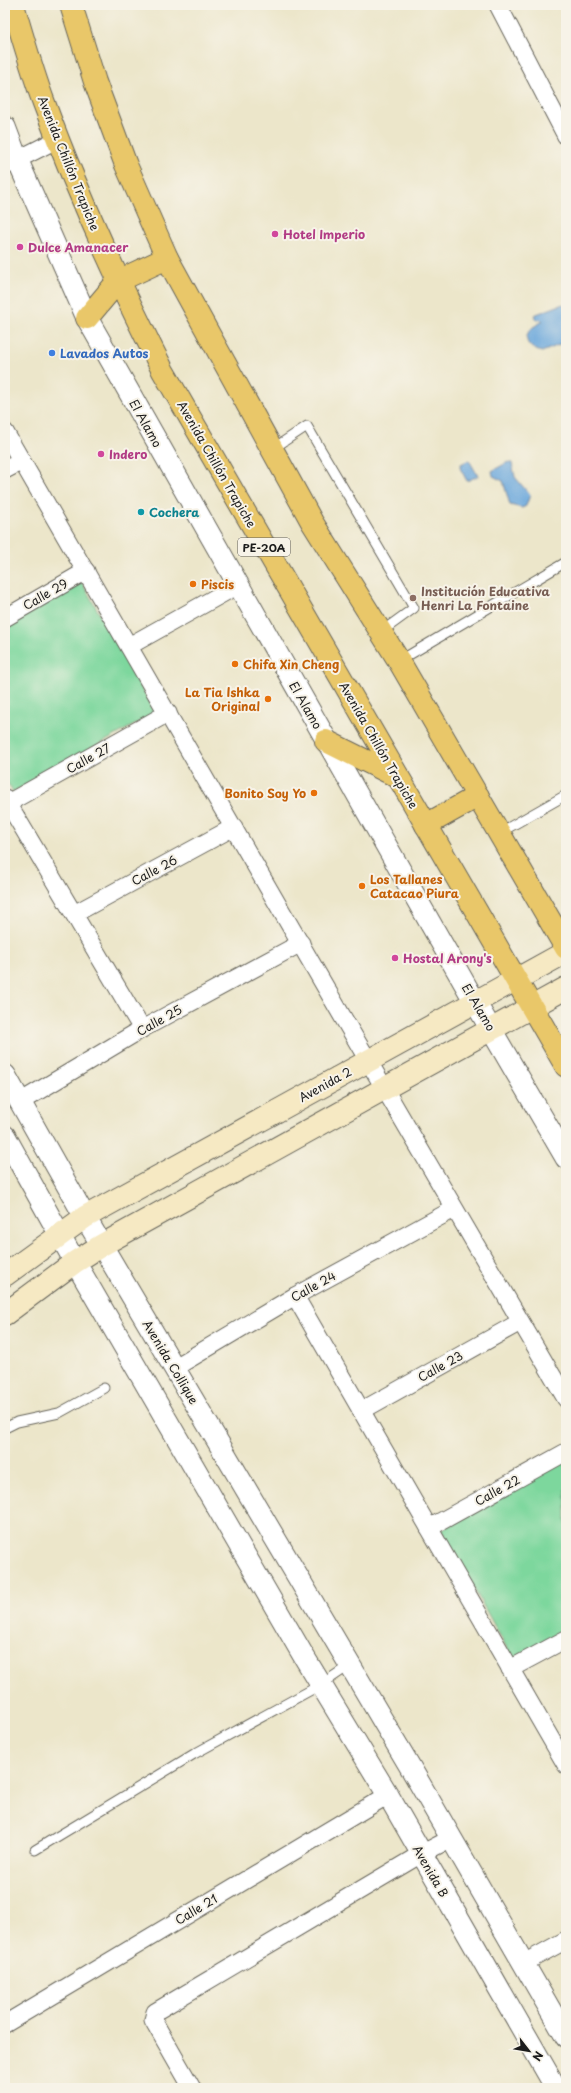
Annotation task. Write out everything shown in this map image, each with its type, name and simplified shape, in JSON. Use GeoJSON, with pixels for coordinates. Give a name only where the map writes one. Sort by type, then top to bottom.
{"type":"FeatureCollection","features":[{"type":"Feature","properties":{"kind":"main road","name":"Avenida Chillón Trapiche"},"geometry":{"type":"LineString","coordinates":[[13,5],[43,101],[58,139],[118,281],[163,371],[566,1066]]}},
{"type":"Feature","properties":{"kind":"main road"},"geometry":{"type":"LineString","coordinates":[[71,5],[95,82],[126,165],[167,258],[271,450],[380,633],[399,661],[566,948]]}},
{"type":"Feature","properties":{"kind":"main road"},"geometry":{"type":"LineString","coordinates":[[87,318],[118,281],[167,258]]}},
{"type":"Feature","properties":{"kind":"main road"},"geometry":{"type":"LineString","coordinates":[[326,741],[398,777]]}},
{"type":"Feature","properties":{"kind":"main road"},"geometry":{"type":"LineString","coordinates":[[426,825],[478,796]]}},
{"type":"Feature","properties":{"kind":"main road","name":"Avenida 2"},"geometry":{"type":"LineString","coordinates":[[5,1275],[59,1234],[85,1217],[566,952]]}},
{"type":"Feature","properties":{"kind":"main road"},"geometry":{"type":"LineString","coordinates":[[5,1307],[102,1245],[566,988]]}},
{"type":"Feature","properties":{"kind":"street"},"geometry":{"type":"LineString","coordinates":[[498,5],[566,136]]}},
{"type":"Feature","properties":{"kind":"street","name":"El Alamo"},"geometry":{"type":"LineString","coordinates":[[5,127],[11,163],[87,318],[326,741],[566,1158]]}},
{"type":"Feature","properties":{"kind":"street"},"geometry":{"type":"LineString","coordinates":[[11,163],[58,139]]}},
{"type":"Feature","properties":{"kind":"street"},"geometry":{"type":"LineString","coordinates":[[5,432],[454,1209],[566,1399]]}},
{"type":"Feature","properties":{"kind":"street"},"geometry":{"type":"LineString","coordinates":[[5,470],[22,461]]}},
{"type":"Feature","properties":{"kind":"street","name":"Calle 29"},"geometry":{"type":"LineString","coordinates":[[5,618],[86,571]]}},
{"type":"Feature","properties":{"kind":"street"},"geometry":{"type":"LineString","coordinates":[[129,646],[238,585]]}},
{"type":"Feature","properties":{"kind":"street","name":"Calle 27"},"geometry":{"type":"LineString","coordinates":[[6,800],[168,713]]}},
{"type":"Feature","properties":{"kind":"street"},"geometry":{"type":"LineString","coordinates":[[6,800],[142,1029]]}},
{"type":"Feature","properties":{"kind":"street","name":"Calle 26"},"geometry":{"type":"LineString","coordinates":[[74,914],[234,827]]}},
{"type":"Feature","properties":{"kind":"street","name":"Calle 25"},"geometry":{"type":"LineString","coordinates":[[20,1102],[142,1029],[301,943]]}},
{"type":"Feature","properties":{"kind":"street","name":"Avenida Collique"},"geometry":{"type":"LineString","coordinates":[[5,1076],[85,1217],[345,1656]]}},
{"type":"Feature","properties":{"kind":"street","name":"Avenida B"},"geometry":{"type":"LineString","coordinates":[[5,1136],[75,1262],[303,1655],[388,1795],[556,2088]]}},
{"type":"Feature","properties":{"kind":"street","name":"Calle 24"},"geometry":{"type":"LineString","coordinates":[[174,1368],[295,1296],[454,1209]]}},
{"type":"Feature","properties":{"kind":"street"},"geometry":{"type":"LineString","coordinates":[[295,1296],[566,1766]]}},
{"type":"Feature","properties":{"kind":"street","name":"Calle 23"},"geometry":{"type":"LineString","coordinates":[[361,1411],[520,1322]]}},
{"type":"Feature","properties":{"kind":"street","name":"Calle 22"},"geometry":{"type":"LineString","coordinates":[[429,1528],[566,1452]]}},
{"type":"Feature","properties":{"kind":"street"},"geometry":{"type":"LineString","coordinates":[[510,1669],[566,1639]]}},
{"type":"Feature","properties":{"kind":"street"},"geometry":{"type":"LineString","coordinates":[[345,1656],[566,2037]]}},
{"type":"Feature","properties":{"kind":"street","name":"Calle 21"},"geometry":{"type":"LineString","coordinates":[[5,2024],[388,1795]]}},
{"type":"Feature","properties":{"kind":"street"},"geometry":{"type":"LineString","coordinates":[[192,2088],[152,2020],[152,2016],[162,2008],[421,1854],[450,1839]]}},
{"type":"Feature","properties":{"kind":"street"},"geometry":{"type":"LineString","coordinates":[[524,1963],[566,1940]]}},
{"type":"Feature","properties":{"kind":"lane"},"geometry":{"type":"LineString","coordinates":[[271,450],[307,426],[414,608],[380,633]]}},
{"type":"Feature","properties":{"kind":"lane"},"geometry":{"type":"LineString","coordinates":[[399,661],[566,562]]}},
{"type":"Feature","properties":{"kind":"lane"},"geometry":{"type":"LineString","coordinates":[[499,833],[566,795]]}},
{"type":"Feature","properties":{"kind":"lane"},"geometry":{"type":"LineString","coordinates":[[5,1428],[17,1422],[59,1413],[104,1388]]}},
{"type":"Feature","properties":{"kind":"lane"},"geometry":{"type":"LineString","coordinates":[[35,1850],[194,1754],[322,1684],[345,1656]]}},
{"type":"Feature","properties":{"kind":"green space"},"geometry":{"type":"Polygon","coordinates":[[[81,581],[156,713],[13,792],[5,779],[5,625],[81,581]]]}},
{"type":"Feature","properties":{"kind":"green space"},"geometry":{"type":"Polygon","coordinates":[[[566,1460],[566,1629],[513,1659],[441,1530],[566,1460]]]}},
{"type":"Feature","properties":{"kind":"water"},"geometry":{"type":"Polygon","coordinates":[[[563,304],[566,306],[566,342],[542,352],[531,347],[527,341],[528,334],[533,327],[543,321],[539,319],[537,320],[534,315],[563,304]]]}},
{"type":"Feature","properties":{"kind":"water"},"geometry":{"type":"Polygon","coordinates":[[[469,460],[478,476],[467,481],[460,468],[461,464],[469,460]]]}},
{"type":"Feature","properties":{"kind":"water"},"geometry":{"type":"Polygon","coordinates":[[[508,462],[512,463],[515,477],[530,495],[526,506],[522,508],[510,505],[503,481],[493,476],[492,471],[508,462]]]}},
{"type":"Feature","properties":{"kind":"place","name":"Hotel Imperio"},"geometry":{"type":"Point","coordinates":[275,234]}},
{"type":"Feature","properties":{"kind":"place","name":"Dulce Amanacer"},"geometry":{"type":"Point","coordinates":[20,247]}},
{"type":"Feature","properties":{"kind":"place","name":"Lavados Autos"},"geometry":{"type":"Point","coordinates":[52,353]}},
{"type":"Feature","properties":{"kind":"place","name":"Indero"},"geometry":{"type":"Point","coordinates":[101,454]}},
{"type":"Feature","properties":{"kind":"place","name":"Cochera"},"geometry":{"type":"Point","coordinates":[141,512]}},
{"type":"Feature","properties":{"kind":"place","name":"Piscis"},"geometry":{"type":"Point","coordinates":[193,584]}},
{"type":"Feature","properties":{"kind":"place","name":"Institución Educativa Henri La Fontaine"},"geometry":{"type":"Point","coordinates":[413,598]}},
{"type":"Feature","properties":{"kind":"place","name":"Chifa Xin Cheng"},"geometry":{"type":"Point","coordinates":[235,664]}},
{"type":"Feature","properties":{"kind":"place","name":"La Tia Ishka Original"},"geometry":{"type":"Point","coordinates":[268,699]}},
{"type":"Feature","properties":{"kind":"place","name":"Bonito Soy Yo"},"geometry":{"type":"Point","coordinates":[314,793]}},
{"type":"Feature","properties":{"kind":"place","name":"Los Tallanes Catacao Piura"},"geometry":{"type":"Point","coordinates":[362,886]}},
{"type":"Feature","properties":{"kind":"place","name":"Hostal Arony's"},"geometry":{"type":"Point","coordinates":[395,958]}}]}
